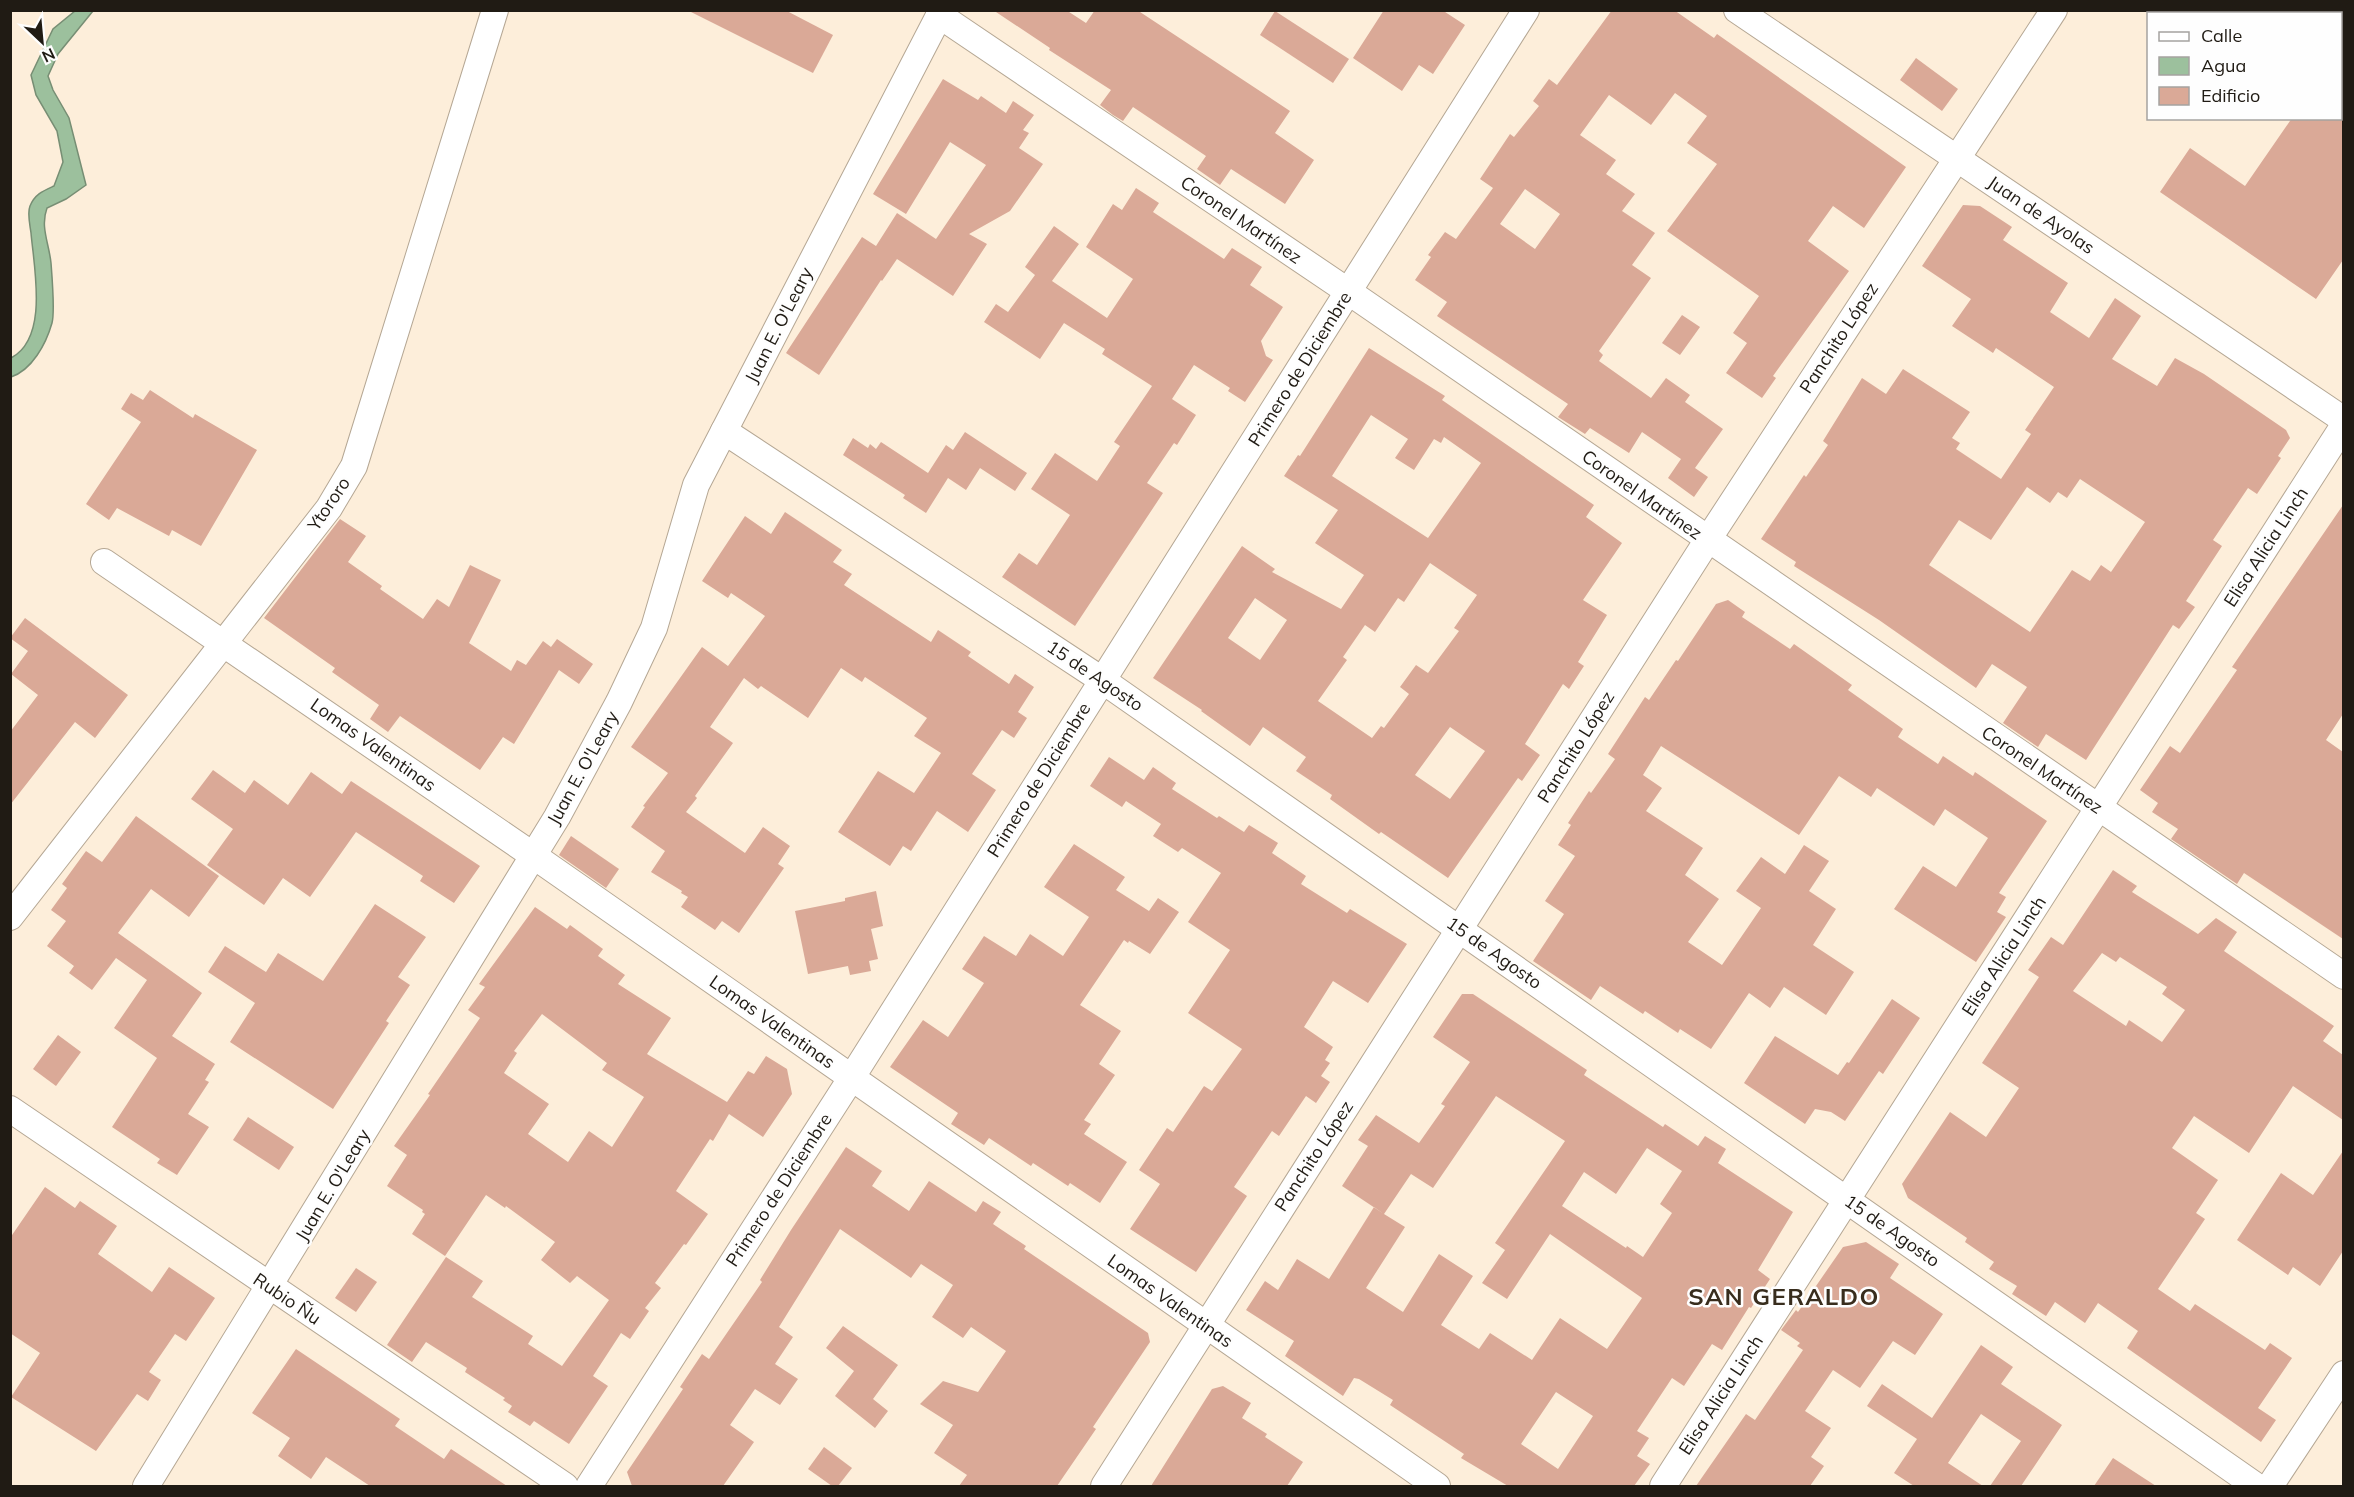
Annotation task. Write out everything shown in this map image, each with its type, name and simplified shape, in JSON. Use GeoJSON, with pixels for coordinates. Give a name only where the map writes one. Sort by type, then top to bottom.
{"type":"FeatureCollection","features":[{"type":"Feature","properties":{"kind":"street","name":"Ytororo"},"geometry":{"type":"LineString","coordinates":[[10,917],[329,508],[354,466],[495,10]]}},
{"type":"Feature","properties":{"kind":"street","name":"Primero de Diciembre"},"geometry":{"type":"LineString","coordinates":[[589,1486],[852,1077],[1526,10]]}},
{"type":"Feature","properties":{"kind":"street","name":"Juan de Ayolas"},"geometry":{"type":"LineString","coordinates":[[1737,10],[2343,420]]}},
{"type":"Feature","properties":{"kind":"street","name":"Panchito López"},"geometry":{"type":"LineString","coordinates":[[1104,1486],[1707,541],[2054,10]]}},
{"type":"Feature","properties":{"kind":"street","name":"Coronel Martínez"},"geometry":{"type":"LineString","coordinates":[[941,13],[2343,976]]}},
{"type":"Feature","properties":{"kind":"street","name":"Juan E. O'Leary"},"geometry":{"type":"LineString","coordinates":[[146,1486],[534,856],[620,702],[654,628],[696,485],[941,13]]}},
{"type":"Feature","properties":{"kind":"street","name":"Elisa Alicia Linch"},"geometry":{"type":"LineString","coordinates":[[1663,1486],[2343,425]]}},
{"type":"Feature","properties":{"kind":"street","name":"15 de Agosto"},"geometry":{"type":"LineString","coordinates":[[724,431],[1102,680],[2256,1486]]}},
{"type":"Feature","properties":{"kind":"street","name":"Lomas Valentinas"},"geometry":{"type":"LineString","coordinates":[[104,562],[534,856],[1437,1486]]}},
{"type":"Feature","properties":{"kind":"street","name":"Rubio Ñu"},"geometry":{"type":"LineString","coordinates":[[10,1109],[564,1486]]}},
{"type":"Feature","properties":{"kind":"street"},"geometry":{"type":"LineString","coordinates":[[2270,1486],[2343,1374]]}},
{"type":"Feature","properties":{"kind":"water"},"geometry":{"type":"Polygon","coordinates":[[[75,11],[93,11],[58,54],[48,76],[69,118],[86,185],[66,199],[47,208],[44,222],[51,263],[52,323],[46,339],[32,362],[19,374],[11,377],[11,358],[23,348],[31,335],[35,319],[36,283],[29,209],[37,196],[54,186],[63,162],[57,131],[36,95],[31,75],[53,29],[75,11]]]}},
{"type":"Feature","properties":{"kind":"building"},"geometry":{"type":"Polygon","coordinates":[[[687,10],[785,10],[833,35],[813,73],[687,10]]]}},
{"type":"Feature","properties":{"kind":"building"},"geometry":{"type":"Polygon","coordinates":[[[993,10],[1066,10],[1086,23],[1095,10],[1137,10],[1290,111],[1275,133],[1314,160],[1285,204],[1231,169],[1220,185],[1197,169],[1206,156],[1133,107],[1123,121],[1113,115],[1100,105],[1111,90],[993,10]]]}},
{"type":"Feature","properties":{"kind":"building"},"geometry":{"type":"Polygon","coordinates":[[[1384,10],[1442,10],[1465,25],[1433,74],[1419,65],[1402,91],[1353,58],[1384,10]]]}},
{"type":"Feature","properties":{"kind":"building"},"geometry":{"type":"Polygon","coordinates":[[[1612,10],[1674,10],[1714,38],[1717,34],[1906,167],[1864,228],[1833,206],[1808,241],[1849,271],[1773,376],[1776,378],[1762,398],[1726,373],[1747,343],[1733,333],[1759,296],[1667,231],[1717,164],[1687,143],[1707,116],[1675,93],[1651,125],[1609,95],[1580,135],[1616,160],[1606,174],[1635,194],[1622,211],[1655,233],[1632,265],[1651,278],[1599,351],[1603,355],[1599,361],[1651,398],[1666,378],[1690,395],[1685,402],[1723,429],[1695,468],[1708,477],[1694,497],[1668,478],[1681,459],[1642,432],[1629,453],[1590,428],[1585,434],[1558,417],[1568,404],[1437,316],[1447,302],[1415,280],[1431,257],[1428,255],[1445,232],[1456,239],[1493,188],[1480,179],[1510,134],[1514,137],[1539,106],[1533,101],[1549,79],[1557,85],[1612,10]],[[1525,189],[1500,224],[1535,249],[1560,214],[1525,189]]]}},
{"type":"Feature","properties":{"kind":"building"},"geometry":{"type":"Polygon","coordinates":[[[1275,11],[1349,59],[1333,83],[1260,35],[1275,11]]]}},
{"type":"Feature","properties":{"kind":"building"},"geometry":{"type":"Polygon","coordinates":[[[1916,58],[1958,89],[1942,111],[1900,80],[1916,58]]]}},
{"type":"Feature","properties":{"kind":"building"},"geometry":{"type":"Polygon","coordinates":[[[943,79],[978,100],[981,96],[1006,113],[1013,101],[1034,115],[1023,130],[1029,133],[1019,148],[1043,164],[1010,211],[969,234],[987,244],[953,296],[897,259],[819,375],[786,353],[862,237],[876,246],[897,213],[936,239],[986,165],[950,142],[906,214],[873,194],[943,79]]]}},
{"type":"Feature","properties":{"kind":"building"},"geometry":{"type":"Polygon","coordinates":[[[2343,118],[2343,260],[2316,299],[2160,192],[2190,148],[2245,186],[2291,120],[2342,120],[2343,118]]]}},
{"type":"Feature","properties":{"kind":"building"},"geometry":{"type":"Polygon","coordinates":[[[1136,188],[1159,203],[1153,212],[1224,259],[1232,248],[1262,267],[1250,285],[1283,307],[1261,341],[1266,356],[1273,360],[1245,402],[1228,391],[1230,388],[1194,365],[1172,399],[1196,415],[1177,445],[1174,443],[1147,483],[1163,493],[1075,626],[1002,577],[1019,553],[1037,565],[1070,515],[1031,489],[1055,453],[1097,481],[1120,446],[1114,442],[1152,386],[1102,354],[1105,349],[1064,323],[1040,359],[984,322],[996,304],[1008,312],[1035,275],[1025,267],[1054,226],[1079,244],[1052,281],[1107,318],[1133,279],[1086,247],[1113,204],[1122,210],[1136,188]]]}},
{"type":"Feature","properties":{"kind":"building"},"geometry":{"type":"Polygon","coordinates":[[[1963,205],[1980,206],[2012,227],[2003,240],[2068,283],[2050,312],[2089,338],[2115,298],[2141,316],[2112,359],[2157,386],[2175,358],[2204,374],[2286,430],[2290,438],[2278,456],[2281,458],[2257,494],[2248,488],[2213,540],[2222,546],[2186,601],[2195,607],[2179,629],[2173,625],[2086,760],[2046,734],[2038,747],[2003,723],[2027,687],[1992,664],[1976,688],[1879,620],[1794,566],[1796,562],[1761,539],[1804,475],[1806,477],[1828,445],[1823,441],[1862,378],[1886,394],[1903,369],[1970,412],[1952,438],[1960,443],[1956,449],[2001,479],[2031,434],[2025,430],[2054,387],[1996,348],[1993,353],[1952,326],[1971,299],[1922,266],[1963,205]],[[2080,479],[2067,498],[2058,492],[2050,503],[2027,487],[1991,540],[1959,520],[1929,565],[2030,632],[2072,570],[2090,581],[2101,565],[2111,572],[2145,522],[2080,479]]]}},
{"type":"Feature","properties":{"kind":"building"},"geometry":{"type":"Polygon","coordinates":[[[1682,315],[1700,327],[1680,355],[1662,343],[1682,315]]]}},
{"type":"Feature","properties":{"kind":"building"},"geometry":{"type":"Polygon","coordinates":[[[1369,348],[1445,396],[1442,400],[1594,505],[1586,517],[1622,543],[1583,600],[1607,615],[1578,662],[1584,666],[1569,689],[1563,684],[1525,744],[1540,755],[1522,781],[1518,778],[1448,878],[1381,832],[1379,834],[1330,799],[1332,795],[1296,771],[1306,757],[1263,727],[1250,746],[1202,710],[1153,678],[1242,546],[1275,569],[1272,572],[1341,609],[1364,575],[1315,543],[1338,510],[1284,476],[1298,455],[1300,456],[1369,348]],[[1371,415],[1332,476],[1428,538],[1481,463],[1444,437],[1441,443],[1434,439],[1414,470],[1395,458],[1408,439],[1371,415]],[[1430,563],[1404,602],[1398,598],[1375,632],[1365,625],[1343,657],[1347,660],[1318,701],[1372,738],[1381,726],[1384,728],[1409,694],[1400,687],[1416,665],[1428,673],[1459,631],[1454,628],[1477,595],[1430,563]],[[1255,598],[1228,638],[1260,660],[1287,620],[1255,598]],[[1450,727],[1415,775],[1450,799],[1485,751],[1450,727]]]}},
{"type":"Feature","properties":{"kind":"building"},"geometry":{"type":"Polygon","coordinates":[[[150,390],[193,418],[195,414],[257,450],[201,546],[172,530],[169,536],[117,508],[109,520],[86,504],[141,422],[121,409],[131,393],[143,400],[150,390]]]}},
{"type":"Feature","properties":{"kind":"building"},"geometry":{"type":"Polygon","coordinates":[[[965,432],[1027,473],[1015,491],[980,468],[966,490],[948,478],[926,513],[903,498],[905,495],[843,455],[853,438],[868,448],[870,444],[876,449],[881,442],[928,473],[946,445],[953,450],[965,432]]]}},
{"type":"Feature","properties":{"kind":"building"},"geometry":{"type":"Polygon","coordinates":[[[2343,505],[2343,714],[2326,740],[2343,752],[2343,939],[2244,873],[2237,884],[2171,839],[2178,829],[2152,812],[2158,803],[2140,790],[2170,746],[2180,753],[2237,670],[2232,667],[2343,505]]]}},
{"type":"Feature","properties":{"kind":"building"},"geometry":{"type":"Polygon","coordinates":[[[785,512],[842,550],[833,562],[852,574],[844,585],[931,642],[938,630],[971,652],[968,656],[1009,684],[1015,674],[1034,687],[1018,712],[1027,718],[1014,738],[1002,730],[972,774],[996,790],[968,832],[937,811],[911,851],[903,846],[890,866],[838,832],[878,771],[914,793],[941,753],[914,736],[927,718],[865,677],[862,682],[841,668],[808,718],[761,686],[758,689],[744,678],[710,727],[733,743],[686,812],[745,853],[763,827],[790,846],[778,864],[784,868],[739,933],[722,921],[715,930],[681,907],[688,897],[681,893],[682,891],[651,872],[665,851],[631,827],[645,807],[643,806],[668,773],[631,747],[702,647],[728,666],[765,616],[731,593],[728,598],[702,581],[745,516],[771,534],[785,512]]]}},
{"type":"Feature","properties":{"kind":"building"},"geometry":{"type":"Polygon","coordinates":[[[340,519],[366,536],[348,562],[382,586],[380,589],[423,619],[437,599],[449,607],[470,565],[501,580],[469,643],[511,671],[517,660],[526,665],[543,641],[551,647],[557,639],[593,664],[579,684],[559,670],[514,744],[503,737],[480,770],[400,716],[388,732],[370,719],[379,705],[332,672],[335,668],[264,618],[340,519]]]}},
{"type":"Feature","properties":{"kind":"building"},"geometry":{"type":"Polygon","coordinates":[[[1728,600],[1745,612],[1742,617],[1790,649],[1794,644],[1852,685],[1848,690],[1903,729],[1898,737],[1938,764],[1943,756],[1973,776],[1975,772],[2047,821],[1999,893],[2006,897],[1997,912],[2006,917],[1976,962],[1894,909],[1923,866],[1956,887],[1988,838],[1945,809],[1934,826],[1877,788],[1871,797],[1839,776],[1799,835],[1661,746],[1643,775],[1662,788],[1646,811],[1703,848],[1685,875],[1719,899],[1688,942],[1722,965],[1761,908],[1736,891],[1761,857],[1785,874],[1804,845],[1829,861],[1809,891],[1836,909],[1813,945],[1854,972],[1826,1015],[1784,987],[1770,1008],[1749,993],[1711,1049],[1680,1029],[1678,1033],[1645,1011],[1643,1014],[1600,986],[1591,1000],[1533,961],[1564,914],[1545,901],[1575,856],[1558,845],[1571,825],[1568,823],[1589,791],[1591,793],[1615,759],[1608,754],[1645,697],[1649,700],[1716,604],[1728,600]]]}},
{"type":"Feature","properties":{"kind":"building"},"geometry":{"type":"Polygon","coordinates":[[[25,618],[128,695],[95,738],[75,722],[10,805],[10,732],[38,695],[11,674],[28,651],[10,638],[25,618]]]}},
{"type":"Feature","properties":{"kind":"building"},"geometry":{"type":"Polygon","coordinates":[[[1109,757],[1144,780],[1153,767],[1176,783],[1172,789],[1217,818],[1219,816],[1244,832],[1249,825],[1278,843],[1272,853],[1306,876],[1301,884],[1347,913],[1350,909],[1407,944],[1368,1003],[1333,981],[1304,1027],[1333,1047],[1325,1060],[1330,1063],[1321,1076],[1330,1082],[1316,1103],[1306,1096],[1279,1136],[1272,1131],[1234,1187],[1247,1196],[1196,1272],[1130,1229],[1160,1184],[1139,1170],[1167,1128],[1173,1132],[1204,1086],[1212,1091],[1242,1049],[1188,1013],[1230,950],[1188,922],[1221,873],[1182,848],[1178,852],[1153,836],[1161,824],[1126,801],[1122,807],[1090,786],[1109,757]]]}},
{"type":"Feature","properties":{"kind":"building"},"geometry":{"type":"Polygon","coordinates":[[[213,770],[245,793],[254,780],[288,805],[311,772],[342,794],[351,781],[480,866],[454,903],[420,881],[423,876],[356,832],[310,897],[283,878],[264,905],[207,865],[233,829],[191,799],[213,770]]]}},
{"type":"Feature","properties":{"kind":"building"},"geometry":{"type":"Polygon","coordinates":[[[136,816],[219,876],[189,917],[151,889],[118,933],[202,993],[172,1036],[215,1064],[205,1080],[209,1082],[188,1114],[209,1127],[177,1175],[157,1163],[160,1159],[112,1127],[157,1058],[114,1028],[147,980],[116,958],[92,990],[69,973],[74,966],[47,946],[66,921],[51,910],[67,888],[62,884],[86,851],[102,862],[136,816]]]}},
{"type":"Feature","properties":{"kind":"building"},"geometry":{"type":"Polygon","coordinates":[[[571,836],[619,869],[606,888],[559,855],[571,836]]]}},
{"type":"Feature","properties":{"kind":"building"},"geometry":{"type":"Polygon","coordinates":[[[1074,844],[1125,877],[1116,890],[1149,911],[1158,898],[1179,912],[1150,954],[1124,940],[1080,1005],[1121,1031],[1099,1064],[1115,1075],[1084,1120],[1091,1124],[1084,1134],[1127,1162],[1100,1203],[1070,1183],[1068,1186],[1033,1163],[1031,1166],[989,1138],[984,1145],[951,1124],[958,1113],[890,1067],[923,1020],[948,1037],[984,983],[962,969],[984,936],[1016,956],[1030,934],[1063,956],[1089,917],[1044,887],[1074,844]]]}},
{"type":"Feature","properties":{"kind":"building"},"geometry":{"type":"Polygon","coordinates":[[[2113,870],[2137,886],[2132,892],[2198,934],[2216,918],[2237,932],[2224,951],[2334,1026],[2323,1041],[2343,1055],[2343,1120],[2293,1086],[2249,1153],[2194,1116],[2172,1148],[2218,1180],[2196,1213],[2205,1219],[2158,1289],[2190,1311],[2195,1304],[2265,1350],[2270,1343],[2292,1358],[2258,1408],[2276,1420],[2261,1442],[2127,1348],[2138,1331],[2098,1303],[2085,1323],[2055,1302],[2046,1316],[2012,1294],[2017,1286],[1989,1269],[1994,1262],[1965,1242],[1967,1238],[1908,1198],[1902,1184],[1950,1112],[1986,1137],[2019,1088],[1982,1063],[2039,977],[2028,970],[2051,937],[2063,945],[2113,870]],[[2102,953],[2073,991],[2126,1026],[2129,1020],[2162,1042],[2185,1010],[2162,994],[2167,987],[2120,957],[2116,962],[2102,953]]]}},
{"type":"Feature","properties":{"kind":"building"},"geometry":{"type":"Polygon","coordinates":[[[876,891],[883,926],[871,929],[878,959],[869,961],[871,971],[850,975],[848,966],[808,974],[795,911],[845,901],[845,898],[876,891]]]}},
{"type":"Feature","properties":{"kind":"building"},"geometry":{"type":"Polygon","coordinates":[[[375,904],[426,937],[398,977],[410,985],[386,1021],[389,1023],[333,1109],[230,1042],[255,1003],[208,972],[225,946],[266,972],[278,953],[323,981],[375,904]]]}},
{"type":"Feature","properties":{"kind":"building"},"geometry":{"type":"Polygon","coordinates":[[[535,907],[567,929],[570,925],[603,949],[598,956],[625,975],[618,984],[671,1018],[647,1054],[727,1102],[748,1071],[754,1074],[766,1056],[787,1069],[792,1094],[763,1137],[729,1114],[713,1141],[710,1139],[676,1191],[708,1214],[655,1283],[661,1288],[645,1308],[649,1311],[630,1339],[621,1333],[593,1376],[608,1386],[569,1444],[534,1421],[530,1426],[508,1412],[512,1406],[503,1400],[505,1398],[465,1372],[467,1368],[426,1342],[412,1362],[387,1345],[446,1257],[483,1281],[472,1297],[533,1336],[528,1344],[562,1366],[609,1300],[577,1276],[570,1283],[541,1260],[555,1242],[506,1206],[505,1208],[486,1195],[445,1256],[412,1234],[425,1214],[423,1210],[387,1186],[407,1155],[394,1146],[480,1018],[468,1010],[485,987],[479,984],[535,907]],[[542,1014],[514,1051],[517,1053],[504,1073],[549,1104],[528,1134],[568,1162],[589,1131],[612,1147],[644,1097],[602,1070],[607,1063],[542,1014]]]}},
{"type":"Feature","properties":{"kind":"building"},"geometry":{"type":"Polygon","coordinates":[[[1462,994],[1473,994],[1587,1070],[1584,1075],[1663,1127],[1665,1124],[1698,1146],[1705,1136],[1726,1149],[1718,1163],[1793,1212],[1758,1270],[1770,1279],[1722,1350],[1712,1344],[1684,1386],[1672,1378],[1637,1431],[1649,1438],[1637,1456],[1650,1464],[1634,1486],[1508,1486],[1461,1458],[1464,1454],[1390,1405],[1393,1400],[1359,1379],[1354,1378],[1343,1396],[1285,1356],[1294,1341],[1246,1310],[1265,1281],[1278,1290],[1297,1259],[1329,1279],[1374,1207],[1342,1186],[1368,1146],[1358,1140],[1376,1115],[1419,1143],[1445,1106],[1441,1104],[1470,1062],[1433,1037],[1462,994]],[[1496,1096],[1433,1188],[1411,1174],[1384,1214],[1405,1227],[1366,1288],[1403,1312],[1439,1254],[1473,1276],[1441,1325],[1479,1349],[1490,1333],[1532,1360],[1560,1318],[1607,1349],[1642,1298],[1550,1234],[1507,1299],[1482,1283],[1505,1250],[1495,1243],[1565,1141],[1496,1096]],[[1647,1148],[1616,1194],[1584,1172],[1562,1206],[1643,1257],[1672,1213],[1660,1204],[1682,1171],[1647,1148]],[[1556,1392],[1521,1444],[1558,1469],[1593,1416],[1556,1392]]]}},
{"type":"Feature","properties":{"kind":"building"},"geometry":{"type":"Polygon","coordinates":[[[1892,999],[1920,1018],[1883,1074],[1879,1071],[1845,1121],[1831,1112],[1815,1109],[1805,1124],[1744,1083],[1775,1036],[1838,1075],[1847,1062],[1849,1063],[1892,999]]]}},
{"type":"Feature","properties":{"kind":"building"},"geometry":{"type":"Polygon","coordinates":[[[58,1035],[81,1052],[56,1086],[33,1069],[58,1035]]]}},
{"type":"Feature","properties":{"kind":"building"},"geometry":{"type":"Polygon","coordinates":[[[248,1117],[294,1147],[279,1170],[233,1140],[248,1117]]]}},
{"type":"Feature","properties":{"kind":"building"},"geometry":{"type":"Polygon","coordinates":[[[846,1147],[882,1171],[872,1186],[909,1211],[929,1181],[976,1212],[983,1201],[1001,1212],[993,1224],[1026,1246],[1024,1249],[1148,1333],[1150,1342],[1093,1427],[1096,1429],[1057,1486],[959,1486],[967,1475],[934,1453],[953,1425],[920,1404],[943,1381],[978,1392],[1006,1351],[971,1327],[963,1338],[932,1317],[953,1285],[921,1264],[911,1278],[840,1229],[779,1327],[793,1337],[775,1364],[798,1379],[780,1405],[755,1389],[730,1425],[754,1442],[723,1486],[632,1486],[627,1472],[683,1389],[680,1387],[702,1354],[709,1359],[762,1282],[760,1280],[791,1230],[846,1147]]]}},
{"type":"Feature","properties":{"kind":"building"},"geometry":{"type":"Polygon","coordinates":[[[2343,1151],[2343,1251],[2320,1286],[2293,1267],[2288,1275],[2237,1240],[2281,1173],[2313,1195],[2343,1151]]]}},
{"type":"Feature","properties":{"kind":"building"},"geometry":{"type":"Polygon","coordinates":[[[45,1187],[75,1208],[80,1201],[117,1226],[98,1254],[152,1292],[169,1267],[215,1298],[186,1341],[175,1334],[149,1372],[161,1380],[148,1401],[137,1394],[96,1451],[11,1397],[40,1353],[10,1333],[10,1238],[45,1187]]]}},
{"type":"Feature","properties":{"kind":"building"},"geometry":{"type":"Polygon","coordinates":[[[1866,1242],[1899,1264],[1890,1278],[1943,1314],[1915,1355],[1893,1341],[1860,1388],[1833,1370],[1805,1411],[1831,1428],[1811,1457],[1824,1466],[1810,1486],[1696,1486],[1746,1414],[1755,1420],[1803,1350],[1797,1346],[1800,1343],[1781,1330],[1796,1310],[1798,1312],[1843,1247],[1866,1242]]]}},
{"type":"Feature","properties":{"kind":"building"},"geometry":{"type":"Polygon","coordinates":[[[356,1268],[377,1282],[356,1312],[335,1298],[356,1268]]]}},
{"type":"Feature","properties":{"kind":"building"},"geometry":{"type":"Polygon","coordinates":[[[843,1326],[898,1365],[873,1399],[888,1411],[875,1428],[835,1396],[854,1371],[826,1348],[843,1326]]]}},
{"type":"Feature","properties":{"kind":"building"},"geometry":{"type":"Polygon","coordinates":[[[1981,1345],[2013,1367],[2001,1384],[2062,1425],[2021,1486],[1990,1486],[2021,1441],[1981,1414],[1948,1463],[1983,1486],[1914,1486],[1894,1473],[1917,1439],[1867,1406],[1882,1384],[1932,1418],[1981,1345]]]}},
{"type":"Feature","properties":{"kind":"building"},"geometry":{"type":"Polygon","coordinates":[[[296,1349],[400,1419],[395,1426],[444,1459],[451,1449],[507,1486],[370,1486],[326,1457],[311,1479],[278,1456],[290,1438],[252,1413],[296,1349]]]}},
{"type":"Feature","properties":{"kind":"building"},"geometry":{"type":"Polygon","coordinates":[[[1223,1386],[1251,1403],[1242,1418],[1267,1434],[1265,1437],[1303,1462],[1287,1486],[1151,1486],[1212,1389],[1223,1386]]]}},
{"type":"Feature","properties":{"kind":"building"},"geometry":{"type":"Polygon","coordinates":[[[824,1447],[852,1468],[838,1486],[832,1486],[808,1469],[824,1447]]]}},
{"type":"Feature","properties":{"kind":"building"},"geometry":{"type":"Polygon","coordinates":[[[2113,1458],[2156,1486],[2094,1486],[2113,1458]]]}},
{"type":"Feature","properties":{"kind":"district","name":"SAN GERALDO"},"geometry":{"type":"Point","coordinates":[1784,1297]}}]}
